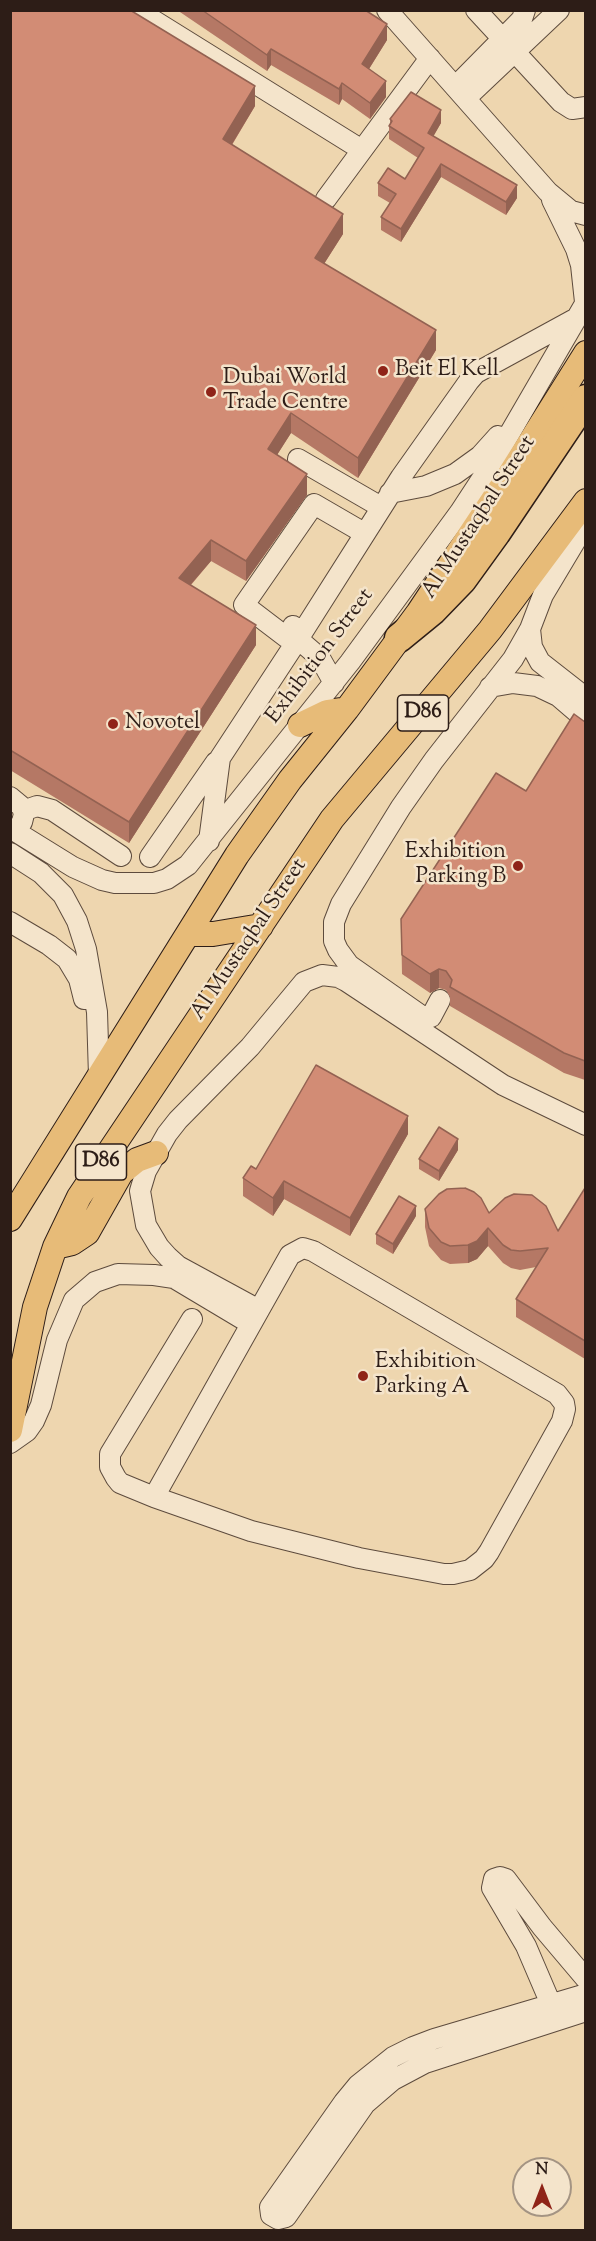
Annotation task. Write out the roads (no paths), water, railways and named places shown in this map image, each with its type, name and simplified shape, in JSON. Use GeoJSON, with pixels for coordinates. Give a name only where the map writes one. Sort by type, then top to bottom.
{"type":"FeatureCollection","features":[{"type":"Feature","properties":{"kind":"highway"},"geometry":{"type":"LineString","coordinates":[[399,638],[432,611],[462,580],[585,399]]}},
{"type":"Feature","properties":{"kind":"main road","name":"Al Mustaqbal Street"},"geometry":{"type":"LineString","coordinates":[[10,1219],[237,855],[418,613],[506,481],[585,353]]}},
{"type":"Feature","properties":{"kind":"main road","name":"Al Mustaqbal Street"},"geometry":{"type":"LineString","coordinates":[[10,1430],[35,1307],[68,1216],[91,1177],[332,819],[483,639],[585,501]]}},
{"type":"Feature","properties":{"kind":"main road"},"geometry":{"type":"LineString","coordinates":[[300,725],[327,712],[347,709]]}},
{"type":"Feature","properties":{"kind":"main road"},"geometry":{"type":"LineString","coordinates":[[188,934],[213,934],[261,926]]}},
{"type":"Feature","properties":{"kind":"main road"},"geometry":{"type":"LineString","coordinates":[[55,1247],[72,1243],[87,1233],[121,1173],[137,1160],[156,1153]]}},
{"type":"Feature","properties":{"kind":"street"},"geometry":{"type":"LineString","coordinates":[[137,10],[362,150]]}},
{"type":"Feature","properties":{"kind":"street"},"geometry":{"type":"LineString","coordinates":[[387,10],[548,192],[572,211],[585,215]]}},
{"type":"Feature","properties":{"kind":"street"},"geometry":{"type":"LineString","coordinates":[[476,10],[566,106],[572,109],[585,107]]}},
{"type":"Feature","properties":{"kind":"street"},"geometry":{"type":"LineString","coordinates":[[509,46],[525,10]]}},
{"type":"Feature","properties":{"kind":"street"},"geometry":{"type":"LineString","coordinates":[[461,93],[509,46],[560,10]]}},
{"type":"Feature","properties":{"kind":"street"},"geometry":{"type":"LineString","coordinates":[[326,199],[430,58]]}},
{"type":"Feature","properties":{"kind":"street"},"geometry":{"type":"LineString","coordinates":[[548,192],[576,249],[581,265],[585,302]]}},
{"type":"Feature","properties":{"kind":"street","name":"Exhibition Street"},"geometry":{"type":"LineString","coordinates":[[14,830],[87,874],[102,880],[128,884],[154,883],[167,879],[188,865],[334,683],[460,512],[496,457],[585,302]]}},
{"type":"Feature","properties":{"kind":"street"},"geometry":{"type":"LineString","coordinates":[[150,857],[220,758],[385,500],[468,381],[476,373],[574,319]]}},
{"type":"Feature","properties":{"kind":"street"},"geometry":{"type":"LineString","coordinates":[[298,459],[385,500],[441,481],[468,466],[491,445],[529,399]]}},
{"type":"Feature","properties":{"kind":"street"},"geometry":{"type":"LineString","coordinates":[[334,683],[320,658],[292,626],[285,637],[244,605],[314,504],[364,532]]}},
{"type":"Feature","properties":{"kind":"street"},"geometry":{"type":"LineString","coordinates":[[440,1000],[431,1017],[426,1019],[349,965],[334,941],[334,922],[341,904],[401,807],[434,759],[518,652],[543,595],[585,523]]}},
{"type":"Feature","properties":{"kind":"street"},"geometry":{"type":"LineString","coordinates":[[530,629],[532,647],[540,662],[585,698]]}},
{"type":"Feature","properties":{"kind":"street"},"geometry":{"type":"LineString","coordinates":[[490,687],[513,683],[537,686],[558,696],[585,720]]}},
{"type":"Feature","properties":{"kind":"street"},"geometry":{"type":"LineString","coordinates":[[208,841],[220,758]]}},
{"type":"Feature","properties":{"kind":"street"},"geometry":{"type":"LineString","coordinates":[[14,830],[24,818],[17,804]]}},
{"type":"Feature","properties":{"kind":"street"},"geometry":{"type":"LineString","coordinates":[[17,804],[52,810],[121,856]]}},
{"type":"Feature","properties":{"kind":"street"},"geometry":{"type":"LineString","coordinates":[[10,853],[41,873],[63,895],[77,921],[86,949],[96,1003],[100,1044],[94,1085]]}},
{"type":"Feature","properties":{"kind":"street"},"geometry":{"type":"LineString","coordinates":[[10,922],[58,951],[67,959],[79,980],[83,991],[94,1085]]}},
{"type":"Feature","properties":{"kind":"street"},"geometry":{"type":"LineString","coordinates":[[255,1317],[178,1266],[159,1247],[142,1214],[140,1191],[142,1180],[156,1153],[178,1120],[250,1047],[304,982],[322,975],[338,977],[346,981],[503,1085],[585,1125]]}},
{"type":"Feature","properties":{"kind":"street"},"geometry":{"type":"LineString","coordinates":[[154,1497],[290,1255],[298,1249],[308,1249],[557,1394],[564,1403],[564,1415],[489,1552],[478,1565],[463,1573],[444,1574],[304,1545],[251,1531],[154,1497],[120,1483],[110,1467],[110,1454],[192,1319]]}},
{"type":"Feature","properties":{"kind":"street"},"geometry":{"type":"LineString","coordinates":[[10,1443],[27,1431],[38,1413],[57,1340],[74,1300],[87,1287],[106,1277],[118,1274],[165,1276],[181,1281],[255,1317]]}},
{"type":"Feature","properties":{"kind":"street"},"geometry":{"type":"LineString","coordinates":[[555,2013],[526,1946],[492,1888],[494,1879],[504,1877],[508,1881],[585,1979]]}},
{"type":"Feature","properties":{"kind":"street"},"geometry":{"type":"LineString","coordinates":[[585,1994],[555,2013],[425,2062],[393,2080],[365,2104],[285,2217],[278,2219],[271,2215],[270,2207],[344,2102],[375,2070],[412,2046],[555,2013],[585,2011]]}},
{"type":"Feature","properties":{"kind":"place","name":"Beit El Kell"},"geometry":{"type":"Point","coordinates":[383,371]}},
{"type":"Feature","properties":{"kind":"place","name":"Dubai World Trade Centre"},"geometry":{"type":"Point","coordinates":[211,392]}},
{"type":"Feature","properties":{"kind":"place","name":"Novotel"},"geometry":{"type":"Point","coordinates":[113,724]}},
{"type":"Feature","properties":{"kind":"place","name":"Exhibition Parking B"},"geometry":{"type":"Point","coordinates":[518,866]}},
{"type":"Feature","properties":{"kind":"place","name":"Exhibition Parking A"},"geometry":{"type":"Point","coordinates":[363,1376]}}]}
